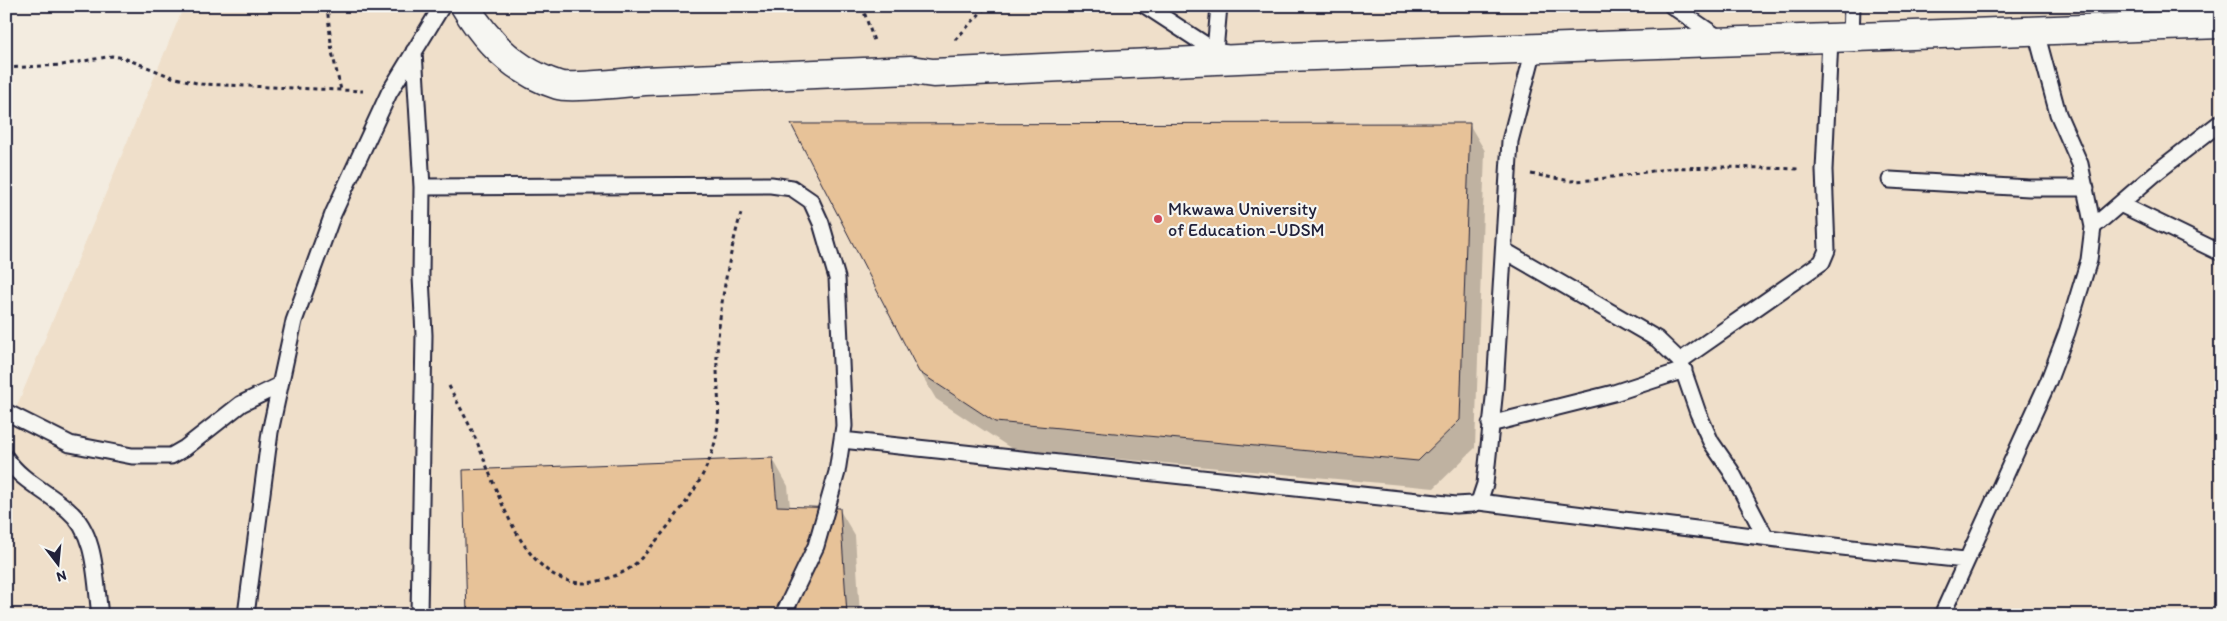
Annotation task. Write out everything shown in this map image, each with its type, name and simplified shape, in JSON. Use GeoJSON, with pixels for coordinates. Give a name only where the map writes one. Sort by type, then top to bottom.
{"type":"FeatureCollection","features":[{"type":"Feature","properties":{"kind":"street"},"geometry":{"type":"LineString","coordinates":[[465,6],[479,29],[495,48],[517,65],[560,86],[736,77],[2221,24]]}},
{"type":"Feature","properties":{"kind":"lane"},"geometry":{"type":"LineString","coordinates":[[246,615],[270,432],[294,321],[333,214],[389,93],[442,6]]}},
{"type":"Feature","properties":{"kind":"lane"},"geometry":{"type":"LineString","coordinates":[[1146,6],[1215,51],[1260,58]]}},
{"type":"Feature","properties":{"kind":"lane"},"geometry":{"type":"LineString","coordinates":[[1215,51],[1219,6]]}},
{"type":"Feature","properties":{"kind":"lane"},"geometry":{"type":"LineString","coordinates":[[1672,6],[1725,42]]}},
{"type":"Feature","properties":{"kind":"lane"},"geometry":{"type":"LineString","coordinates":[[1490,424],[1614,393],[1682,365],[1822,262],[1827,250],[1824,170],[1841,38],[1852,6]]}},
{"type":"Feature","properties":{"kind":"lane"},"geometry":{"type":"LineString","coordinates":[[1942,615],[1965,560],[2051,374],[2089,260],[2093,227],[2086,188],[2080,164],[2058,114],[2036,32]]}},
{"type":"Feature","properties":{"kind":"lane"},"geometry":{"type":"LineString","coordinates":[[1479,502],[1485,484],[1496,379],[1510,141],[1534,49]]}},
{"type":"Feature","properties":{"kind":"lane"},"geometry":{"type":"LineString","coordinates":[[414,51],[422,187],[421,277],[424,335],[419,615]]}},
{"type":"Feature","properties":{"kind":"lane"},"geometry":{"type":"LineString","coordinates":[[2093,227],[2221,122]]}},
{"type":"Feature","properties":{"kind":"lane"},"geometry":{"type":"LineString","coordinates":[[1890,180],[2029,188],[2086,188]]}},
{"type":"Feature","properties":{"kind":"lane"},"geometry":{"type":"LineString","coordinates":[[422,187],[749,185],[792,188],[811,201],[821,222],[837,278],[843,372],[844,426],[837,472],[816,546],[783,615]]}},
{"type":"Feature","properties":{"kind":"lane"},"geometry":{"type":"LineString","coordinates":[[2120,204],[2221,253]]}},
{"type":"Feature","properties":{"kind":"lane"},"geometry":{"type":"LineString","coordinates":[[1505,251],[1657,339],[1682,365],[1698,413],[1711,442],[1731,471],[1764,536]]}},
{"type":"Feature","properties":{"kind":"lane"},"geometry":{"type":"LineString","coordinates":[[6,412],[70,444],[132,456],[171,456],[185,448],[241,404],[280,385]]}},
{"type":"Feature","properties":{"kind":"lane"},"geometry":{"type":"LineString","coordinates":[[842,440],[1456,505],[1479,502],[1764,536],[1842,548],[1965,560]]}},
{"type":"Feature","properties":{"kind":"lane"},"geometry":{"type":"LineString","coordinates":[[6,458],[12,466],[37,488],[69,510],[83,527],[90,544],[100,615]]}},
{"type":"Feature","properties":{"kind":"path"},"geometry":{"type":"LineString","coordinates":[[327,6],[332,52],[342,90]]}},
{"type":"Feature","properties":{"kind":"path"},"geometry":{"type":"LineString","coordinates":[[934,71],[952,45],[987,6]]}},
{"type":"Feature","properties":{"kind":"path"},"geometry":{"type":"LineString","coordinates":[[6,68],[62,65],[112,56],[124,58],[172,76],[201,84],[389,93]]}},
{"type":"Feature","properties":{"kind":"path"},"geometry":{"type":"LineString","coordinates":[[1509,170],[1571,181],[1613,179],[1672,168],[1758,167],[1824,170]]}},
{"type":"Feature","properties":{"kind":"path"},"geometry":{"type":"LineString","coordinates":[[445,378],[476,438],[516,533],[527,552],[549,573],[571,582],[592,582],[633,568],[706,472],[717,431],[717,355],[722,317],[735,234],[749,185]]}},
{"type":"Feature","properties":{"kind":"shaded area","name":"Mkwawa University of Education -UDSM"},"geometry":{"type":"Polygon","coordinates":[[[184,6],[2221,6],[2221,615],[6,615],[6,432],[184,6]]]}},
{"type":"Feature","properties":{"kind":"building"},"geometry":{"type":"Polygon","coordinates":[[[1470,123],[1460,420],[1418,461],[995,422],[919,372],[791,124],[1470,123]]]}},
{"type":"Feature","properties":{"kind":"building"},"geometry":{"type":"Polygon","coordinates":[[[773,458],[777,506],[840,508],[847,615],[467,615],[463,470],[773,458]]]}},
{"type":"Feature","properties":{"kind":"place","name":"Mkwawa University of Education -UDSM"},"geometry":{"type":"Point","coordinates":[1158,219]}}]}
